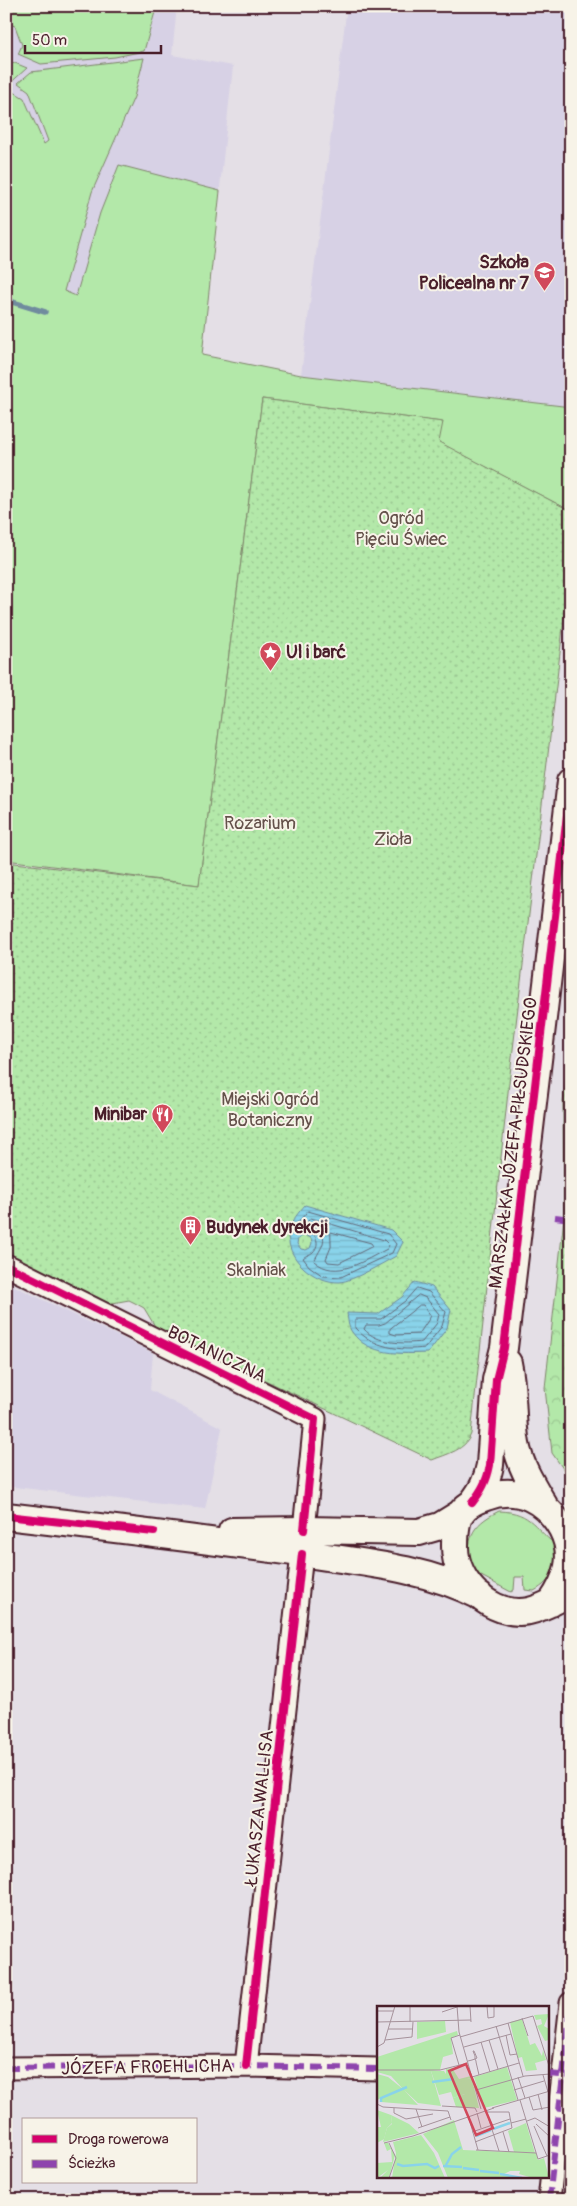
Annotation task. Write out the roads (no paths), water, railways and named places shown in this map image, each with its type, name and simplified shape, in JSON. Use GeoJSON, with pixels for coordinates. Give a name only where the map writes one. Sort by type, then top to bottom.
{"type":"FeatureCollection","features":[{"type":"Feature","properties":{"kind":"street","name":"MARSZAŁKA JÓZEFA PIŁSUDSKIEGO"},"geometry":{"type":"LineString","coordinates":[[467,1508],[482,1490],[488,1477],[496,1380],[504,1348],[564,891],[571,781]]}},
{"type":"Feature","properties":{"kind":"street","name":"BOTANICZNA"},"geometry":{"type":"LineString","coordinates":[[6,1265],[315,1418],[303,1542]]}},
{"type":"Feature","properties":{"kind":"street","name":"MARSZAŁKA JÓZEFA PIŁSUDSKIEGO"},"geometry":{"type":"LineString","coordinates":[[504,1348],[512,1380],[516,1447],[529,1479],[557,1519]]}},
{"type":"Feature","properties":{"kind":"street"},"geometry":{"type":"LineString","coordinates":[[6,1516],[154,1532],[303,1542],[418,1532],[440,1526],[467,1508],[497,1493],[509,1492],[532,1498],[557,1519],[566,1538],[570,1564],[561,1598],[531,1611],[511,1611],[499,1608],[457,1585],[433,1577],[373,1563],[303,1542]]}},
{"type":"Feature","properties":{"kind":"street"},"geometry":{"type":"LineString","coordinates":[[467,1508],[455,1538],[457,1564],[462,1576],[480,1596]]}},
{"type":"Feature","properties":{"kind":"street","name":"ŁUKASZA WALLISA"},"geometry":{"type":"LineString","coordinates":[[246,2066],[303,1542]]}},
{"type":"Feature","properties":{"kind":"street"},"geometry":{"type":"LineString","coordinates":[[549,2200],[561,2075],[571,2003]]}},
{"type":"Feature","properties":{"kind":"street","name":"JÓZEFA FROEHLICHA"},"geometry":{"type":"LineString","coordinates":[[6,2068],[246,2066],[377,2069]]}},
{"type":"Feature","properties":{"kind":"water"},"geometry":{"type":"Polygon","coordinates":[[[305,1205],[391,1230],[403,1242],[396,1256],[360,1275],[340,1282],[320,1278],[303,1267],[296,1259],[289,1241],[289,1231],[292,1224],[305,1205]],[[304,1235],[298,1239],[297,1244],[301,1249],[306,1250],[310,1248],[311,1238],[304,1235]]]}},
{"type":"Feature","properties":{"kind":"water"},"geometry":{"type":"Polygon","coordinates":[[[415,1282],[432,1287],[451,1310],[447,1328],[428,1353],[386,1352],[367,1346],[359,1340],[350,1328],[347,1313],[378,1314],[402,1297],[415,1282]]]}},
{"type":"Feature","properties":{"kind":"waterway"},"geometry":{"type":"LineString","coordinates":[[6,300],[45,312]]}},
{"type":"Feature","properties":{"kind":"place","name":"Szkoła Policealna nr 7"},"geometry":{"type":"Point","coordinates":[545,291]}},
{"type":"Feature","properties":{"kind":"place","name":"Ul i barć"},"geometry":{"type":"Point","coordinates":[270,671]}},
{"type":"Feature","properties":{"kind":"place","name":"Minibar"},"geometry":{"type":"Point","coordinates":[163,1133]}},
{"type":"Feature","properties":{"kind":"place","name":"Budynek dyrekcji"},"geometry":{"type":"Point","coordinates":[190,1246]}},
{"type":"Feature","properties":{"kind":"park label","name":"Ogród Pięciu Świec"},"geometry":{"type":"Point","coordinates":[401,528]}},
{"type":"Feature","properties":{"kind":"park label","name":"Rozarium"},"geometry":{"type":"Point","coordinates":[260,823]}},
{"type":"Feature","properties":{"kind":"park label","name":"Zioła"},"geometry":{"type":"Point","coordinates":[393,839]}},
{"type":"Feature","properties":{"kind":"park label","name":"Miejski Ogród Botaniczny"},"geometry":{"type":"Point","coordinates":[270,1109]}},
{"type":"Feature","properties":{"kind":"park label","name":"Skalniak"},"geometry":{"type":"Point","coordinates":[256,1270]}}]}
